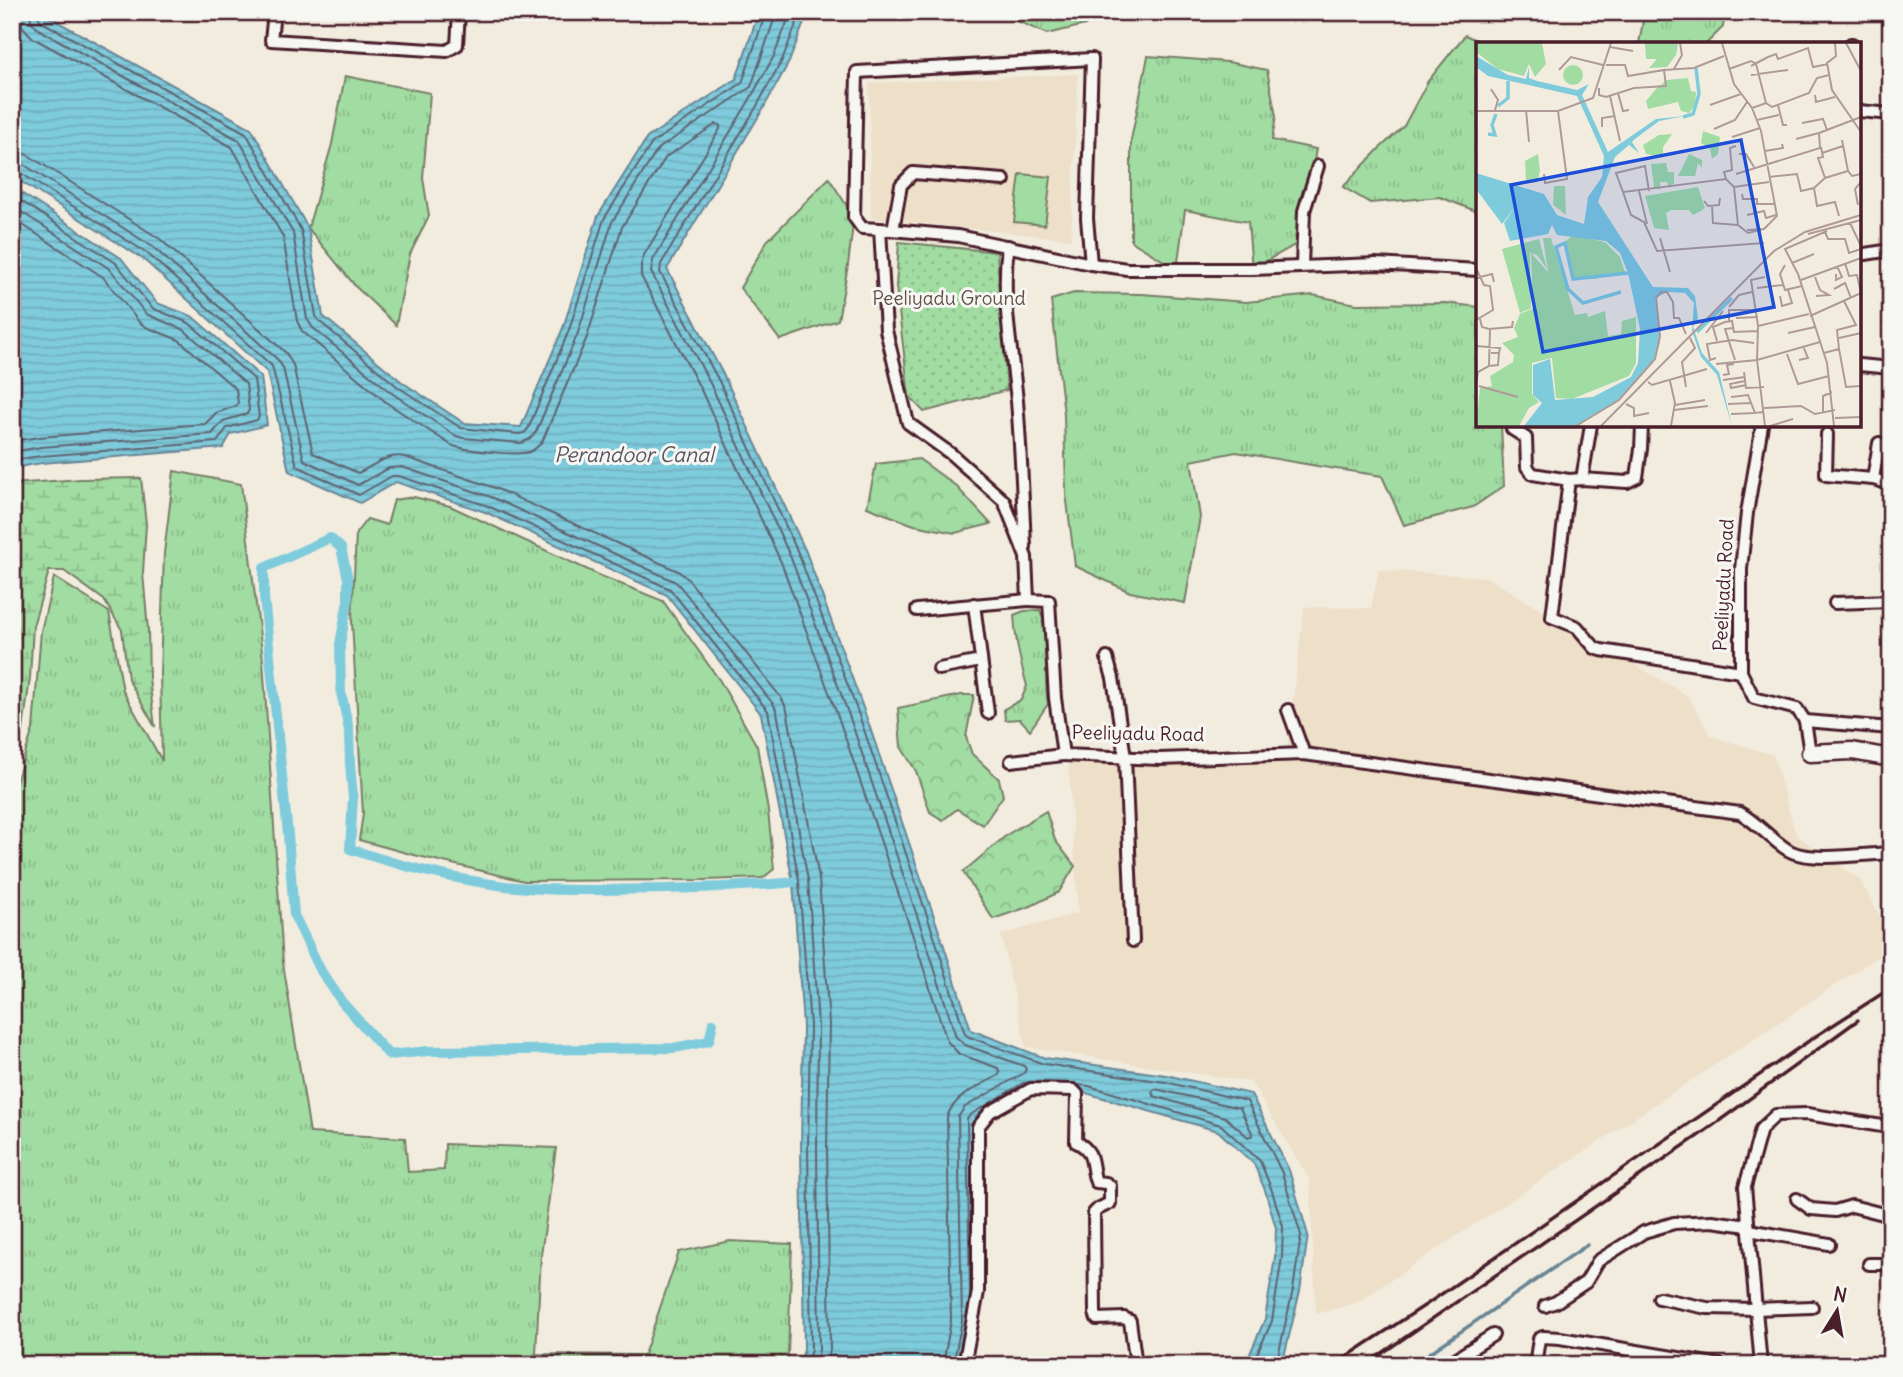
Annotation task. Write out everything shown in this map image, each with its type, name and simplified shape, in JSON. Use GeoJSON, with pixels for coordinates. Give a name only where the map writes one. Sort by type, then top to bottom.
{"type":"FeatureCollection","features":[{"type":"Feature","properties":{"kind":"street"},"geometry":{"type":"LineString","coordinates":[[274,12],[271,40],[447,51],[457,45],[459,12]]}},
{"type":"Feature","properties":{"kind":"street"},"geometry":{"type":"LineString","coordinates":[[1091,264],[1087,218],[1092,58],[857,72],[854,217],[862,228],[958,236],[1091,264],[1127,269],[1252,269],[1376,264],[1476,270]]}},
{"type":"Feature","properties":{"kind":"street"},"geometry":{"type":"LineString","coordinates":[[1861,111],[1891,114]]}},
{"type":"Feature","properties":{"kind":"street"},"geometry":{"type":"LineString","coordinates":[[1302,266],[1304,211],[1318,166]]}},
{"type":"Feature","properties":{"kind":"street"},"geometry":{"type":"LineString","coordinates":[[893,230],[901,185],[913,173],[1004,180]]}},
{"type":"Feature","properties":{"kind":"street"},"geometry":{"type":"LineString","coordinates":[[880,229],[886,330],[908,423],[951,454],[1004,501],[1026,557]]}},
{"type":"Feature","properties":{"kind":"street"},"geometry":{"type":"LineString","coordinates":[[917,610],[1028,600],[1017,400],[1007,326],[1005,271],[1008,246]]}},
{"type":"Feature","properties":{"kind":"street"},"geometry":{"type":"LineString","coordinates":[[1861,255],[1891,250]]}},
{"type":"Feature","properties":{"kind":"street"},"geometry":{"type":"LineString","coordinates":[[1861,365],[1891,368]]}},
{"type":"Feature","properties":{"kind":"street"},"geometry":{"type":"LineString","coordinates":[[1582,479],[1591,427]]}},
{"type":"Feature","properties":{"kind":"street"},"geometry":{"type":"LineString","coordinates":[[1512,429],[1526,438],[1527,467],[1533,474],[1569,480],[1627,482],[1637,477],[1642,427]]}},
{"type":"Feature","properties":{"kind":"street","name":"Peeliyadu Road"},"geometry":{"type":"LineString","coordinates":[[1762,427],[1747,513],[1741,569],[1741,672],[1754,698],[1797,709],[1805,721]]}},
{"type":"Feature","properties":{"kind":"street"},"geometry":{"type":"LineString","coordinates":[[1827,434],[1826,475],[1872,479],[1891,484]]}},
{"type":"Feature","properties":{"kind":"street"},"geometry":{"type":"LineString","coordinates":[[1872,479],[1879,443]]}},
{"type":"Feature","properties":{"kind":"street"},"geometry":{"type":"LineString","coordinates":[[1569,480],[1552,617],[1577,627],[1595,648],[1601,650],[1741,672]]}},
{"type":"Feature","properties":{"kind":"street","name":"Peeliyadu Road"},"geometry":{"type":"LineString","coordinates":[[1028,600],[1049,601],[1055,698],[1063,755],[1160,759],[1304,754],[1740,813],[1787,849],[1800,855],[1818,858],[1891,853]]}},
{"type":"Feature","properties":{"kind":"street"},"geometry":{"type":"LineString","coordinates":[[1835,603],[1891,601]]}},
{"type":"Feature","properties":{"kind":"street"},"geometry":{"type":"LineString","coordinates":[[974,604],[988,713]]}},
{"type":"Feature","properties":{"kind":"street"},"geometry":{"type":"LineString","coordinates":[[1107,658],[1113,678],[1125,757],[1133,941]]}},
{"type":"Feature","properties":{"kind":"street"},"geometry":{"type":"LineString","coordinates":[[939,669],[981,661]]}},
{"type":"Feature","properties":{"kind":"street"},"geometry":{"type":"LineString","coordinates":[[1289,710],[1304,754]]}},
{"type":"Feature","properties":{"kind":"street"},"geometry":{"type":"LineString","coordinates":[[1891,728],[1805,721],[1810,753],[1852,751],[1891,758]]}},
{"type":"Feature","properties":{"kind":"street"},"geometry":{"type":"LineString","coordinates":[[1011,761],[1063,755]]}},
{"type":"Feature","properties":{"kind":"street"},"geometry":{"type":"LineString","coordinates":[[964,1365],[978,1292],[978,1127],[990,1112],[1031,1089],[1073,1090],[1077,1094],[1076,1142],[1083,1145],[1092,1157],[1094,1180],[1110,1186],[1110,1203],[1094,1213],[1095,1313],[1097,1319],[1124,1318],[1130,1321],[1136,1365]]}},
{"type":"Feature","properties":{"kind":"street"},"geometry":{"type":"LineString","coordinates":[[1762,1365],[1745,1187],[1761,1129],[1776,1115],[1807,1114],[1882,1126]]}},
{"type":"Feature","properties":{"kind":"street"},"geometry":{"type":"LineString","coordinates":[[1797,1199],[1811,1209],[1835,1211],[1852,1206],[1890,1216],[1891,1236]]}},
{"type":"Feature","properties":{"kind":"street"},"geometry":{"type":"LineString","coordinates":[[1545,1306],[1556,1302],[1586,1282],[1598,1261],[1644,1232],[1674,1223],[1712,1221],[1829,1244]]}},
{"type":"Feature","properties":{"kind":"street"},"geometry":{"type":"LineString","coordinates":[[1869,1264],[1891,1264]]}},
{"type":"Feature","properties":{"kind":"street"},"geometry":{"type":"LineString","coordinates":[[1659,1298],[1707,1308],[1812,1307]]}},
{"type":"Feature","properties":{"kind":"street"},"geometry":{"type":"LineString","coordinates":[[1446,1365],[1493,1335]]}},
{"type":"Feature","properties":{"kind":"street"},"geometry":{"type":"LineString","coordinates":[[1535,1365],[1539,1339],[1544,1337],[1720,1365]]}},
{"type":"Feature","properties":{"kind":"shaded area"},"geometry":{"type":"Polygon","coordinates":[[[1078,74],[1071,239],[871,218],[869,83],[1078,74]]]}},
{"type":"Feature","properties":{"kind":"shaded area"},"geometry":{"type":"Polygon","coordinates":[[[1379,570],[1486,577],[1688,696],[1711,736],[1773,755],[1796,835],[1860,880],[1891,938],[1891,948],[1356,1303],[1316,1314],[1310,1181],[1251,1082],[1026,1047],[1001,935],[1078,913],[1068,755],[1287,750],[1304,607],[1371,608],[1379,570]]]}},
{"type":"Feature","properties":{"kind":"green space"},"geometry":{"type":"Polygon","coordinates":[[[158,12],[214,12],[213,17],[170,20],[158,12]]]}},
{"type":"Feature","properties":{"kind":"green space"},"geometry":{"type":"Polygon","coordinates":[[[987,12],[1093,12],[1086,25],[1047,34],[1003,15],[987,12]]]}},
{"type":"Feature","properties":{"kind":"green space"},"geometry":{"type":"Polygon","coordinates":[[[1631,12],[1725,12],[1723,27],[1708,42],[1639,42],[1644,15],[1631,12]]]}},
{"type":"Feature","properties":{"kind":"green space"},"geometry":{"type":"Polygon","coordinates":[[[1465,35],[1481,42],[1476,42],[1476,211],[1440,197],[1370,203],[1343,187],[1404,126],[1428,81],[1465,35]]]}},
{"type":"Feature","properties":{"kind":"green space"},"geometry":{"type":"Polygon","coordinates":[[[1148,56],[1228,62],[1267,70],[1276,116],[1272,140],[1316,149],[1300,242],[1252,269],[1248,222],[1185,210],[1177,269],[1131,241],[1131,140],[1148,56]]]}},
{"type":"Feature","properties":{"kind":"green space"},"geometry":{"type":"Polygon","coordinates":[[[345,76],[430,93],[423,178],[429,216],[410,254],[396,325],[356,287],[308,228],[332,144],[345,76]]]}},
{"type":"Feature","properties":{"kind":"green space"},"geometry":{"type":"Polygon","coordinates":[[[1020,174],[1051,177],[1045,225],[1014,222],[1020,174]]]}},
{"type":"Feature","properties":{"kind":"green space"},"geometry":{"type":"Polygon","coordinates":[[[829,178],[854,217],[838,320],[780,340],[740,288],[767,241],[829,178]]]}},
{"type":"Feature","properties":{"kind":"green space","name":"Peeliyadu Ground"},"geometry":{"type":"Polygon","coordinates":[[[899,242],[997,252],[1007,390],[924,412],[909,396],[896,286],[899,242]]]}},
{"type":"Feature","properties":{"kind":"green space"},"geometry":{"type":"Polygon","coordinates":[[[1074,293],[1142,294],[1246,302],[1313,295],[1356,304],[1445,303],[1476,307],[1476,427],[1501,427],[1504,486],[1473,507],[1404,525],[1382,476],[1236,452],[1191,461],[1200,517],[1185,603],[1130,592],[1075,566],[1066,493],[1064,414],[1051,300],[1074,293]]]}},
{"type":"Feature","properties":{"kind":"green space"},"geometry":{"type":"Polygon","coordinates":[[[919,459],[956,486],[991,524],[955,533],[914,525],[867,507],[876,464],[919,459]]]}},
{"type":"Feature","properties":{"kind":"green space"},"geometry":{"type":"Polygon","coordinates":[[[174,471],[241,484],[263,660],[283,963],[310,1133],[405,1138],[408,1172],[444,1170],[445,1144],[556,1148],[541,1255],[536,1354],[644,1355],[679,1252],[730,1241],[792,1244],[788,1354],[785,1365],[12,1365],[12,795],[33,729],[41,631],[54,577],[109,612],[123,691],[162,761],[160,673],[164,553],[174,471]]]}},
{"type":"Feature","properties":{"kind":"green space"},"geometry":{"type":"Polygon","coordinates":[[[141,478],[146,524],[143,573],[149,678],[155,727],[128,679],[122,630],[104,600],[64,571],[49,571],[33,626],[23,730],[12,762],[12,484],[141,478]]]}},
{"type":"Feature","properties":{"kind":"green space"},"geometry":{"type":"Polygon","coordinates":[[[414,497],[450,506],[601,576],[663,601],[720,681],[757,746],[774,869],[763,878],[524,881],[359,840],[363,814],[352,622],[356,533],[367,519],[387,525],[394,500],[414,497]]]}},
{"type":"Feature","properties":{"kind":"green space"},"geometry":{"type":"Polygon","coordinates":[[[1040,610],[1044,621],[1048,704],[1030,730],[1020,719],[1005,720],[1004,709],[1021,700],[1027,686],[1018,651],[1014,615],[1040,610]]]}},
{"type":"Feature","properties":{"kind":"green space"},"geometry":{"type":"Polygon","coordinates":[[[961,695],[974,695],[966,737],[972,754],[999,779],[1003,796],[983,825],[957,809],[943,820],[930,812],[916,771],[901,747],[898,708],[961,695]]]}},
{"type":"Feature","properties":{"kind":"green space"},"geometry":{"type":"Polygon","coordinates":[[[1046,811],[1055,840],[1075,866],[1059,892],[1031,906],[993,919],[963,872],[1008,834],[1046,811]]]}},
{"type":"Feature","properties":{"kind":"water","name":"Perandoor Canal"},"geometry":{"type":"Polygon","coordinates":[[[12,12],[40,12],[251,128],[308,228],[323,316],[402,382],[464,423],[521,427],[563,328],[598,216],[647,138],[736,79],[759,12],[808,12],[789,62],[667,269],[725,378],[806,552],[866,716],[971,1030],[1045,1058],[1166,1075],[1251,1094],[1289,1170],[1308,1235],[1300,1291],[1282,1365],[1243,1365],[1265,1319],[1275,1257],[1276,1228],[1254,1164],[1218,1131],[1086,1093],[1026,1088],[973,1121],[976,1152],[978,1323],[969,1365],[800,1365],[804,1349],[801,1149],[803,1026],[793,882],[761,714],[667,595],[485,512],[396,482],[360,503],[289,471],[267,372],[143,259],[12,176],[12,12]]]}},
{"type":"Feature","properties":{"kind":"water"},"geometry":{"type":"Polygon","coordinates":[[[12,187],[121,258],[157,303],[192,316],[261,377],[267,425],[231,434],[223,448],[42,463],[12,468],[12,187]]]}},
{"type":"Feature","properties":{"kind":"waterway"},"geometry":{"type":"LineString","coordinates":[[713,1023],[709,1041],[674,1048],[429,1051],[389,1055],[342,1002],[321,971],[294,915],[264,597],[264,568],[330,538],[341,548],[348,579],[348,601],[340,644],[341,692],[349,730],[353,798],[350,849],[446,876],[525,888],[665,889],[793,882]]}},
{"type":"Feature","properties":{"kind":"waterway"},"geometry":{"type":"LineString","coordinates":[[1412,1365],[1587,1245]]}},
{"type":"Feature","properties":{"kind":"railway"},"geometry":{"type":"LineString","coordinates":[[1334,1365],[1816,1036],[1891,988]]}},
{"type":"Feature","properties":{"kind":"railway"},"geometry":{"type":"LineString","coordinates":[[1365,1365],[1708,1129],[1858,1020]]}}]}
